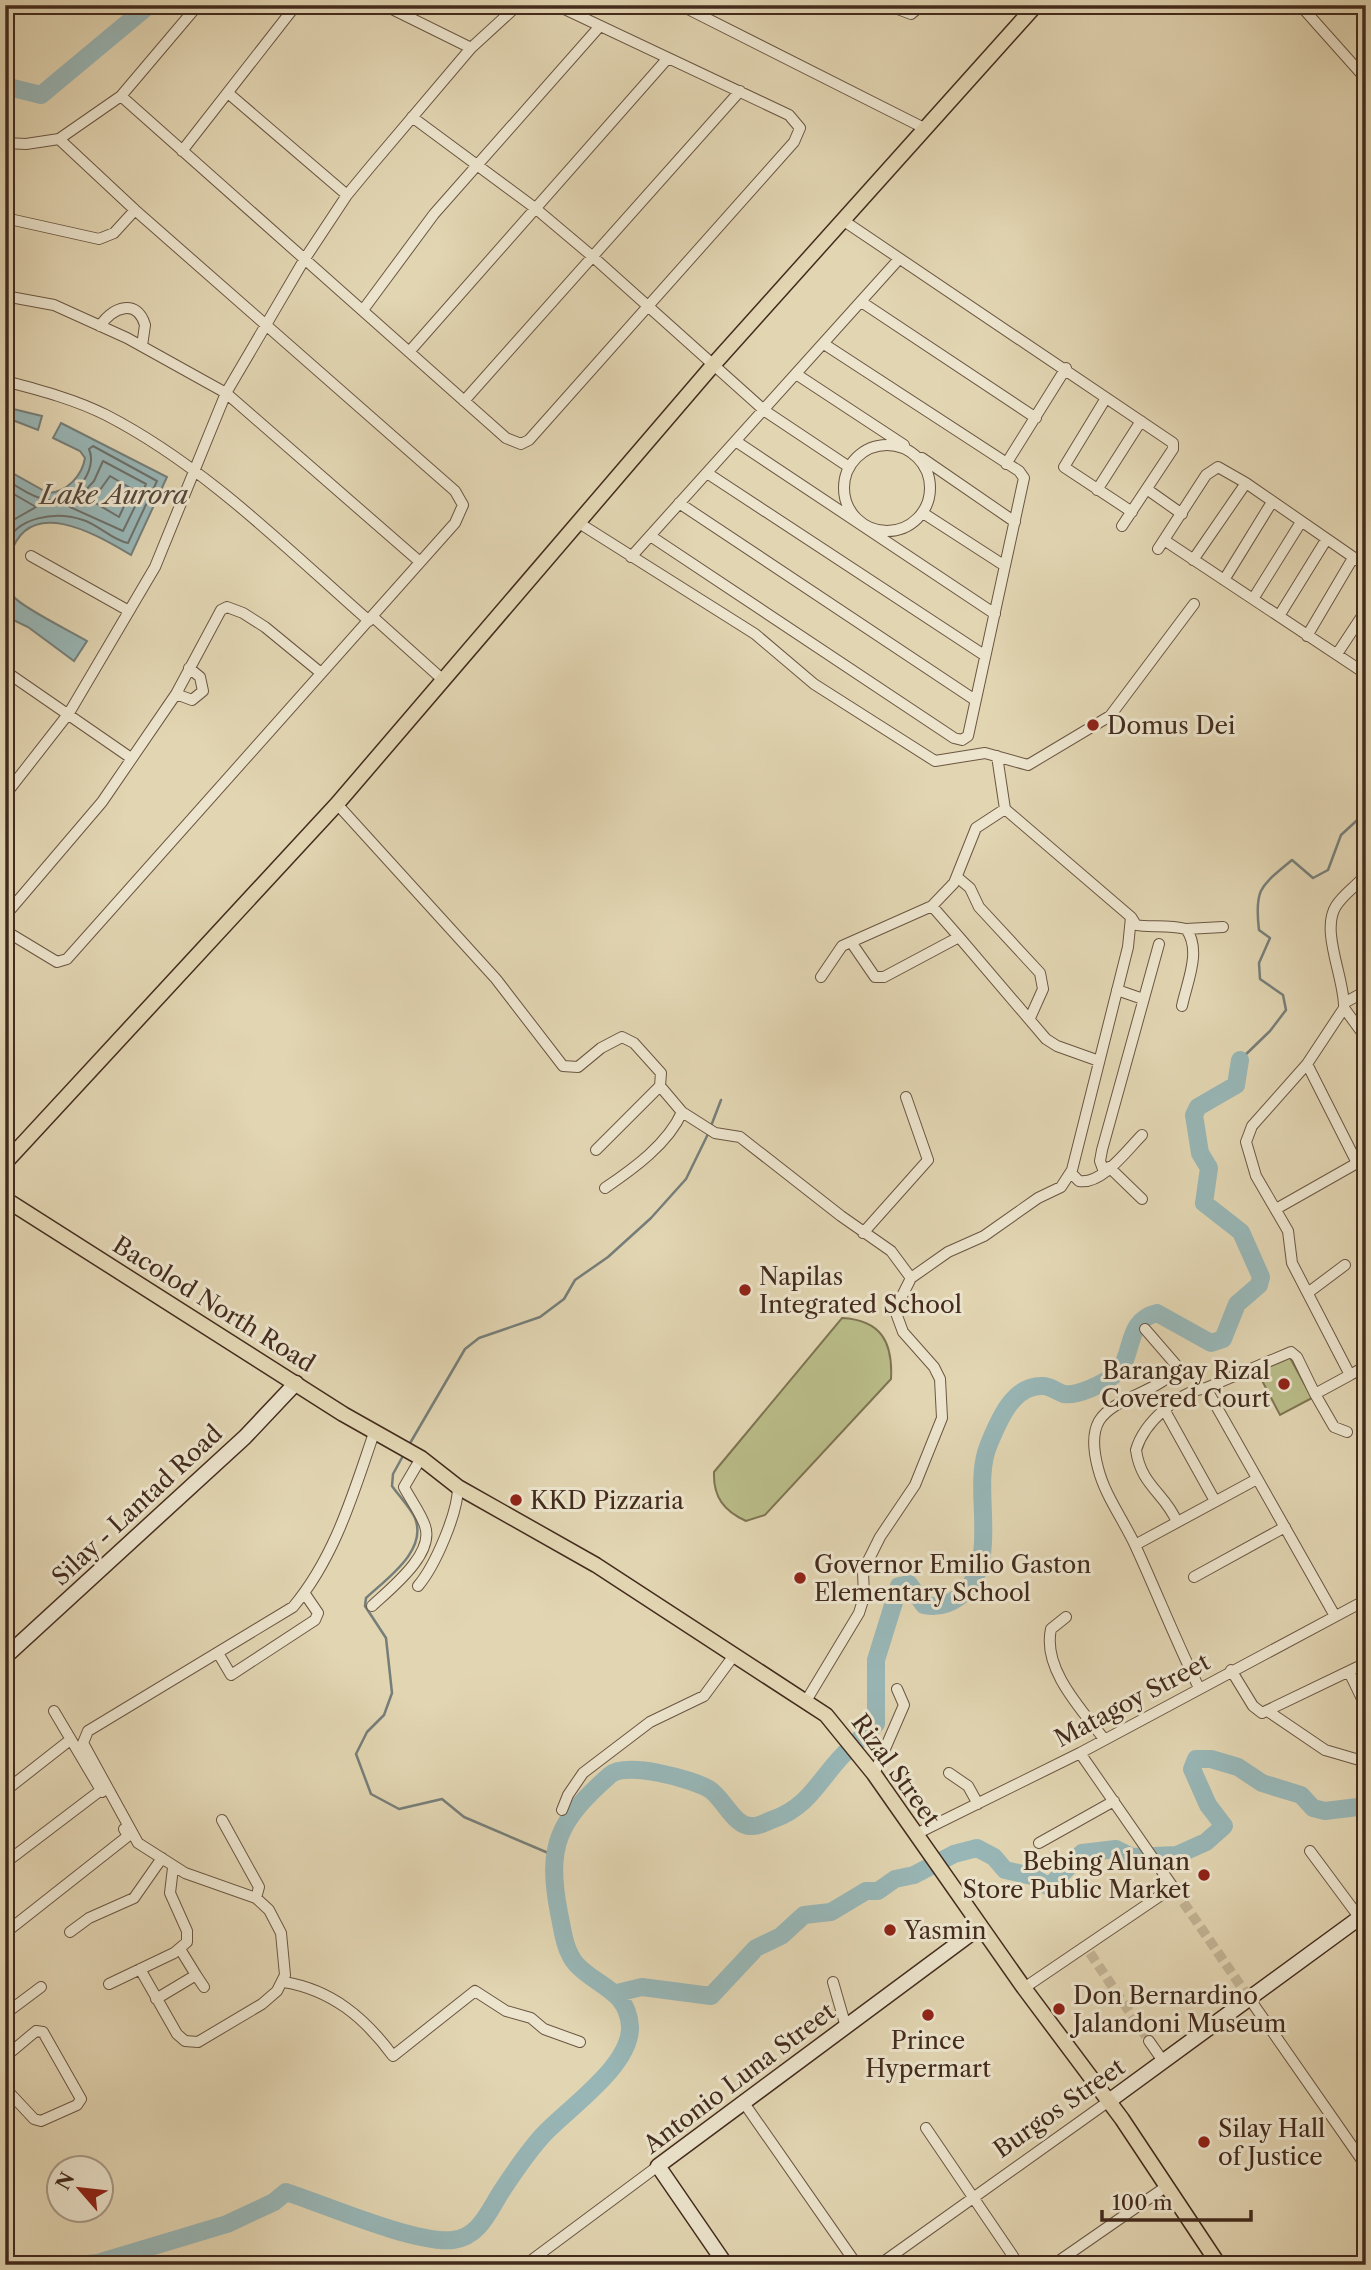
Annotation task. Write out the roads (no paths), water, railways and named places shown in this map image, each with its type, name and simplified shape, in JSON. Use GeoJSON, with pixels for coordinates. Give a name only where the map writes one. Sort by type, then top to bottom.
{"type":"FeatureCollection","features":[{"type":"Feature","properties":{"kind":"main road"},"geometry":{"type":"LineString","coordinates":[[5,1163],[337,804],[714,364],[1035,5]]}},
{"type":"Feature","properties":{"kind":"main road","name":"Bacolod North Road"},"geometry":{"type":"LineString","coordinates":[[5,1199],[400,1447]]}},
{"type":"Feature","properties":{"kind":"main road","name":"Rizal Street"},"geometry":{"type":"LineString","coordinates":[[400,1447],[418,1457],[457,1487],[596,1565],[735,1654],[806,1701],[840,1729],[1024,1988],[1110,2101],[1219,2265]]}},
{"type":"Feature","properties":{"kind":"street"},"geometry":{"type":"LineString","coordinates":[[5,143],[26,144],[59,139],[121,96],[198,5]]}},
{"type":"Feature","properties":{"kind":"street"},"geometry":{"type":"LineString","coordinates":[[182,151],[296,5]]}},
{"type":"Feature","properties":{"kind":"street"},"geometry":{"type":"LineString","coordinates":[[384,5],[471,48]]}},
{"type":"Feature","properties":{"kind":"street"},"geometry":{"type":"LineString","coordinates":[[5,795],[69,713],[155,567],[226,393],[264,324],[304,260],[347,195],[412,117],[471,48],[519,5]]}},
{"type":"Feature","properties":{"kind":"street"},"geometry":{"type":"LineString","coordinates":[[121,96],[506,438],[521,444],[528,440],[649,306],[799,134],[799,124],[794,118],[556,5]]}},
{"type":"Feature","properties":{"kind":"street"},"geometry":{"type":"LineString","coordinates":[[680,5],[926,129]]}},
{"type":"Feature","properties":{"kind":"street"},"geometry":{"type":"LineString","coordinates":[[887,5],[911,14],[922,5]]}},
{"type":"Feature","properties":{"kind":"street"},"geometry":{"type":"LineString","coordinates":[[1300,5],[1366,79]]}},
{"type":"Feature","properties":{"kind":"street"},"geometry":{"type":"LineString","coordinates":[[363,310],[434,214],[600,26]]}},
{"type":"Feature","properties":{"kind":"street"},"geometry":{"type":"LineString","coordinates":[[409,352],[668,58]]}},
{"type":"Feature","properties":{"kind":"street"},"geometry":{"type":"LineString","coordinates":[[464,401],[740,91]]}},
{"type":"Feature","properties":{"kind":"street"},"geometry":{"type":"LineString","coordinates":[[228,93],[347,195]]}},
{"type":"Feature","properties":{"kind":"street"},"geometry":{"type":"LineString","coordinates":[[412,117],[535,208],[765,411],[849,467]]}},
{"type":"Feature","properties":{"kind":"street"},"geometry":{"type":"LineString","coordinates":[[59,139],[135,210],[463,500],[461,514],[421,562],[67,959],[57,962],[9,933],[5,922],[10,910],[102,802],[176,694],[217,615],[227,607],[265,627],[321,673]]}},
{"type":"Feature","properties":{"kind":"street"},"geometry":{"type":"LineString","coordinates":[[5,218],[99,239],[114,233],[135,210]]}},
{"type":"Feature","properties":{"kind":"street"},"geometry":{"type":"LineString","coordinates":[[844,221],[1173,443],[1173,449],[1122,526]]}},
{"type":"Feature","properties":{"kind":"street"},"geometry":{"type":"LineString","coordinates":[[631,557],[863,303],[899,259]]}},
{"type":"Feature","properties":{"kind":"street"},"geometry":{"type":"LineString","coordinates":[[5,296],[54,304],[142,346],[226,393],[421,562]]}},
{"type":"Feature","properties":{"kind":"street"},"geometry":{"type":"LineString","coordinates":[[863,303],[1036,418]]}},
{"type":"Feature","properties":{"kind":"street"},"geometry":{"type":"LineString","coordinates":[[100,326],[117,310],[133,308],[140,313],[145,325],[142,346]]}},
{"type":"Feature","properties":{"kind":"street"},"geometry":{"type":"LineString","coordinates":[[652,537],[954,738],[962,740],[968,736],[1024,478],[824,344]]}},
{"type":"Feature","properties":{"kind":"street"},"geometry":{"type":"LineString","coordinates":[[1006,464],[1068,370]]}},
{"type":"Feature","properties":{"kind":"street"},"geometry":{"type":"LineString","coordinates":[[796,374],[1015,522]]}},
{"type":"Feature","properties":{"kind":"street"},"geometry":{"type":"LineString","coordinates":[[5,381],[50,393],[105,415],[195,470],[442,679]]}},
{"type":"Feature","properties":{"kind":"street"},"geometry":{"type":"LineString","coordinates":[[1106,398],[1064,467],[1132,512]]}},
{"type":"Feature","properties":{"kind":"street"},"geometry":{"type":"LineString","coordinates":[[1097,490],[1141,421]]}},
{"type":"Feature","properties":{"kind":"street"},"geometry":{"type":"LineString","coordinates":[[737,442],[995,614]]}},
{"type":"Feature","properties":{"kind":"street"},"geometry":{"type":"LineString","coordinates":[[882,445],[911,451],[929,475],[931,490],[923,513],[908,527],[894,531],[865,527],[847,507],[844,493],[849,467],[869,449],[882,445]]}},
{"type":"Feature","properties":{"kind":"street"},"geometry":{"type":"LineString","coordinates":[[1365,673],[1193,560],[1161,544],[1211,470],[1217,467],[1246,483],[1366,566]]}},
{"type":"Feature","properties":{"kind":"street"},"geometry":{"type":"LineString","coordinates":[[707,473],[984,655]]}},
{"type":"Feature","properties":{"kind":"street"},"geometry":{"type":"LineString","coordinates":[[1193,560],[1246,483]]}},
{"type":"Feature","properties":{"kind":"street"},"geometry":{"type":"LineString","coordinates":[[1148,489],[1182,514]]}},
{"type":"Feature","properties":{"kind":"street"},"geometry":{"type":"LineString","coordinates":[[1224,580],[1272,502]]}},
{"type":"Feature","properties":{"kind":"street"},"geometry":{"type":"LineString","coordinates":[[679,503],[975,700]]}},
{"type":"Feature","properties":{"kind":"street"},"geometry":{"type":"LineString","coordinates":[[923,513],[1005,566]]}},
{"type":"Feature","properties":{"kind":"street"},"geometry":{"type":"LineString","coordinates":[[1253,599],[1301,522]]}},
{"type":"Feature","properties":{"kind":"street"},"geometry":{"type":"LineString","coordinates":[[579,523],[755,634],[814,684],[932,761],[985,752],[1032,764],[1110,716],[1194,604]]}},
{"type":"Feature","properties":{"kind":"street"},"geometry":{"type":"LineString","coordinates":[[1279,616],[1326,540]]}},
{"type":"Feature","properties":{"kind":"street"},"geometry":{"type":"LineString","coordinates":[[32,556],[129,611]]}},
{"type":"Feature","properties":{"kind":"street"},"geometry":{"type":"LineString","coordinates":[[1307,636],[1353,558]]}},
{"type":"Feature","properties":{"kind":"street"},"geometry":{"type":"LineString","coordinates":[[1337,653],[1366,610]]}},
{"type":"Feature","properties":{"kind":"street"},"geometry":{"type":"LineString","coordinates":[[176,694],[192,700],[204,691],[200,677],[189,668]]}},
{"type":"Feature","properties":{"kind":"street"},"geometry":{"type":"LineString","coordinates":[[5,671],[131,758]]}},
{"type":"Feature","properties":{"kind":"street"},"geometry":{"type":"LineString","coordinates":[[997,756],[1005,809],[1131,917],[1136,925],[1145,927],[1165,924],[1186,929],[1223,927]]}},
{"type":"Feature","properties":{"kind":"street"},"geometry":{"type":"LineString","coordinates":[[337,804],[496,979],[563,1066],[578,1068],[601,1048],[622,1037],[634,1043],[661,1073],[660,1086],[596,1150]]}},
{"type":"Feature","properties":{"kind":"street"},"geometry":{"type":"LineString","coordinates":[[821,977],[835,953],[851,942],[932,906],[957,877],[976,828],[1005,809]]}},
{"type":"Feature","properties":{"kind":"street"},"geometry":{"type":"LineString","coordinates":[[1366,874],[1342,897],[1334,909],[1330,923],[1344,1006],[1366,1038]]}},
{"type":"Feature","properties":{"kind":"street"},"geometry":{"type":"LineString","coordinates":[[957,877],[970,888],[979,907],[1040,973],[1043,989],[1030,1018]]}},
{"type":"Feature","properties":{"kind":"street"},"geometry":{"type":"LineString","coordinates":[[932,906],[1046,1039],[1057,1046],[1099,1061]]}},
{"type":"Feature","properties":{"kind":"street"},"geometry":{"type":"LineString","coordinates":[[806,1701],[859,1613],[864,1597],[863,1571],[880,1537],[915,1485],[942,1418],[940,1379],[928,1360],[902,1332],[896,1313],[911,1278],[948,1252],[984,1236],[1038,1198],[1061,1187],[1070,1173],[1128,947],[1131,917]]}},
{"type":"Feature","properties":{"kind":"street"},"geometry":{"type":"LineString","coordinates":[[1182,1006],[1195,946],[1186,929]]}},
{"type":"Feature","properties":{"kind":"street"},"geometry":{"type":"LineString","coordinates":[[851,942],[865,965],[878,978],[959,937]]}},
{"type":"Feature","properties":{"kind":"street"},"geometry":{"type":"LineString","coordinates":[[1142,1199],[1106,1170],[1100,1161],[1159,943]]}},
{"type":"Feature","properties":{"kind":"street"},"geometry":{"type":"LineString","coordinates":[[1117,990],[1143,999]]}},
{"type":"Feature","properties":{"kind":"street"},"geometry":{"type":"LineString","coordinates":[[1350,1375],[1292,1263],[1289,1237],[1256,1176],[1246,1142],[1252,1126],[1307,1064],[1344,1006],[1366,991]]}},
{"type":"Feature","properties":{"kind":"street"},"geometry":{"type":"LineString","coordinates":[[1276,1209],[1361,1161],[1307,1064]]}},
{"type":"Feature","properties":{"kind":"street"},"geometry":{"type":"LineString","coordinates":[[660,1086],[682,1112],[715,1133],[740,1137],[863,1233],[891,1251],[911,1278]]}},
{"type":"Feature","properties":{"kind":"street"},"geometry":{"type":"LineString","coordinates":[[863,1233],[928,1160],[906,1097]]}},
{"type":"Feature","properties":{"kind":"street"},"geometry":{"type":"LineString","coordinates":[[605,1188],[633,1168],[665,1137],[682,1112]]}},
{"type":"Feature","properties":{"kind":"street"},"geometry":{"type":"LineString","coordinates":[[1070,1173],[1079,1181],[1086,1182],[1106,1170],[1142,1135]]}},
{"type":"Feature","properties":{"kind":"street"},"geometry":{"type":"LineString","coordinates":[[1308,1292],[1345,1265]]}},
{"type":"Feature","properties":{"kind":"street"},"geometry":{"type":"LineString","coordinates":[[1145,1329],[1175,1361],[1176,1370],[1107,1412],[1100,1420],[1094,1441],[1097,1466],[1106,1492],[1135,1545],[1164,1617],[1199,1688]]}},
{"type":"Feature","properties":{"kind":"street"},"geometry":{"type":"LineString","coordinates":[[1177,1522],[1171,1510],[1147,1482],[1136,1450],[1147,1429],[1183,1395],[1291,1352],[1297,1357],[1334,1427],[1347,1432]]}},
{"type":"Feature","properties":{"kind":"street"},"geometry":{"type":"LineString","coordinates":[[1315,1394],[1366,1366]]}},
{"type":"Feature","properties":{"kind":"street","name":"Silay - Lantad Road"},"geometry":{"type":"LineString","coordinates":[[5,1657],[244,1437],[296,1383]]}},
{"type":"Feature","properties":{"kind":"street"},"geometry":{"type":"LineString","coordinates":[[1206,1388],[1335,1616]]}},
{"type":"Feature","properties":{"kind":"street"},"geometry":{"type":"LineString","coordinates":[[1165,1411],[1215,1501]]}},
{"type":"Feature","properties":{"kind":"street"},"geometry":{"type":"LineString","coordinates":[[140,1969],[177,2034],[192,2043],[262,2004],[284,1982],[286,1964],[281,1933],[269,1910],[256,1898],[173,1867],[131,1835],[83,1743],[84,1738],[88,1731],[293,1607],[314,1582],[347,1511],[374,1433]]}},
{"type":"Feature","properties":{"kind":"street"},"geometry":{"type":"LineString","coordinates":[[372,1606],[414,1565],[426,1543],[426,1527],[404,1487],[418,1457]]}},
{"type":"Feature","properties":{"kind":"street"},"geometry":{"type":"LineString","coordinates":[[1135,1545],[1257,1479]]}},
{"type":"Feature","properties":{"kind":"street"},"geometry":{"type":"LineString","coordinates":[[418,1586],[428,1575],[438,1551],[458,1499],[457,1487]]}},
{"type":"Feature","properties":{"kind":"street"},"geometry":{"type":"LineString","coordinates":[[1194,1577],[1284,1527]]}},
{"type":"Feature","properties":{"kind":"street"},"geometry":{"type":"LineString","coordinates":[[218,1653],[231,1675],[315,1620],[318,1613],[305,1594]]}},
{"type":"Feature","properties":{"kind":"street","name":"Matagoy Street"},"geometry":{"type":"LineString","coordinates":[[916,1834],[1080,1753],[1366,1600]]}},
{"type":"Feature","properties":{"kind":"street"},"geometry":{"type":"LineString","coordinates":[[1066,1617],[1051,1629],[1050,1647],[1054,1663],[1066,1687],[1104,1739]]}},
{"type":"Feature","properties":{"kind":"street"},"geometry":{"type":"LineString","coordinates":[[562,1810],[568,1795],[583,1773],[650,1722],[704,1696],[735,1654]]}},
{"type":"Feature","properties":{"kind":"street"},"geometry":{"type":"LineString","coordinates":[[1231,1670],[1253,1706],[1262,1713],[1269,1712],[1366,1663]]}},
{"type":"Feature","properties":{"kind":"street"},"geometry":{"type":"LineString","coordinates":[[1349,1672],[1366,1707]]}},
{"type":"Feature","properties":{"kind":"street"},"geometry":{"type":"LineString","coordinates":[[874,1774],[904,1705],[897,1689]]}},
{"type":"Feature","properties":{"kind":"street"},"geometry":{"type":"LineString","coordinates":[[5,1933],[128,1836],[54,1711]]}},
{"type":"Feature","properties":{"kind":"street"},"geometry":{"type":"LineString","coordinates":[[1269,1712],[1325,1750],[1366,1762]]}},
{"type":"Feature","properties":{"kind":"street"},"geometry":{"type":"LineString","coordinates":[[5,1791],[70,1740]]}},
{"type":"Feature","properties":{"kind":"street"},"geometry":{"type":"LineString","coordinates":[[1024,1988],[1087,1950],[1174,1889],[1080,1753]]}},
{"type":"Feature","properties":{"kind":"street"},"geometry":{"type":"LineString","coordinates":[[948,1773],[968,1786],[978,1804]]}},
{"type":"Feature","properties":{"kind":"street"},"geometry":{"type":"LineString","coordinates":[[5,1863],[101,1790]]}},
{"type":"Feature","properties":{"kind":"street"},"geometry":{"type":"LineString","coordinates":[[1039,1843],[1114,1801]]}},
{"type":"Feature","properties":{"kind":"street"},"geometry":{"type":"LineString","coordinates":[[222,1820],[259,1887],[256,1898]]}},
{"type":"Feature","properties":{"kind":"street"},"geometry":{"type":"LineString","coordinates":[[1310,1851],[1363,1915]]}},
{"type":"Feature","properties":{"kind":"street"},"geometry":{"type":"LineString","coordinates":[[70,1932],[89,1918],[134,1898],[162,1858]]}},
{"type":"Feature","properties":{"kind":"street"},"geometry":{"type":"LineString","coordinates":[[108,1984],[180,1949],[187,1942],[187,1931],[172,1900],[173,1867]]}},
{"type":"Feature","properties":{"kind":"street","name":"Burgos Street"},"geometry":{"type":"LineString","coordinates":[[879,2265],[1110,2101],[1363,1915]]}},
{"type":"Feature","properties":{"kind":"street","name":"Antonio Luna Street"},"geometry":{"type":"LineString","coordinates":[[525,2265],[981,1927]]}},
{"type":"Feature","properties":{"kind":"street"},"geometry":{"type":"LineString","coordinates":[[180,1949],[204,1987]]}},
{"type":"Feature","properties":{"kind":"street"},"geometry":{"type":"LineString","coordinates":[[156,1999],[196,1975]]}},
{"type":"Feature","properties":{"kind":"street"},"geometry":{"type":"LineString","coordinates":[[284,1982],[321,1992],[360,2016],[393,2056],[475,1990],[506,2011],[531,2018],[544,2029],[580,2042]]}},
{"type":"Feature","properties":{"kind":"street"},"geometry":{"type":"LineString","coordinates":[[833,1982],[846,2027]]}},
{"type":"Feature","properties":{"kind":"street"},"geometry":{"type":"LineString","coordinates":[[5,2014],[41,1987]]}},
{"type":"Feature","properties":{"kind":"street"},"geometry":{"type":"LineString","coordinates":[[1250,1998],[1366,2166]]}},
{"type":"Feature","properties":{"kind":"street"},"geometry":{"type":"LineString","coordinates":[[5,2057],[36,2031],[43,2032],[81,2099],[77,2105],[37,2120],[5,2088]]}},
{"type":"Feature","properties":{"kind":"street"},"geometry":{"type":"LineString","coordinates":[[1149,2040],[1163,2062]]}},
{"type":"Feature","properties":{"kind":"street"},"geometry":{"type":"LineString","coordinates":[[744,2103],[857,2265]]}},
{"type":"Feature","properties":{"kind":"street"},"geometry":{"type":"LineString","coordinates":[[926,2128],[1019,2265]]}},
{"type":"Feature","properties":{"kind":"street"},"geometry":{"type":"LineString","coordinates":[[658,2166],[726,2265]]}},
{"type":"Feature","properties":{"kind":"street"},"geometry":{"type":"LineString","coordinates":[[1053,2265],[1167,2186]]}},
{"type":"Feature","properties":{"kind":"water","name":"Lake Aurora"},"geometry":{"type":"Polygon","coordinates":[[[5,407],[42,416],[38,430],[15,421],[5,432],[5,407]]]}},
{"type":"Feature","properties":{"kind":"water","name":"Lake Aurora"},"geometry":{"type":"Polygon","coordinates":[[[61,423],[167,477],[131,555],[83,530],[64,524],[32,526],[19,537],[8,566],[11,593],[19,602],[87,641],[74,661],[28,627],[5,616],[5,469],[48,493],[61,490],[72,482],[81,471],[85,458],[80,451],[53,438],[61,423]]]}},
{"type":"Feature","properties":{"kind":"waterway"},"geometry":{"type":"LineString","coordinates":[[5,86],[41,95],[149,5]]}},
{"type":"Feature","properties":{"kind":"waterway"},"geometry":{"type":"LineString","coordinates":[[1240,1060],[1270,1031],[1286,1010],[1283,995],[1260,979],[1259,963],[1270,938],[1259,930],[1258,905],[1262,889],[1292,860],[1313,878],[1328,870],[1341,835],[1366,812]]}},
{"type":"Feature","properties":{"kind":"waterway"},"geometry":{"type":"LineString","coordinates":[[77,2265],[97,2263],[227,2224],[274,2202],[286,2192],[416,2236],[453,2240],[476,2229],[543,2135],[610,2071],[628,2042],[630,2027],[624,2005],[610,1990],[576,1964],[564,1940],[554,1869],[560,1836],[568,1821],[578,1806],[610,1775],[630,1770],[674,1776],[701,1785],[714,1793],[735,1818],[746,1825],[761,1824],[796,1807],[844,1754],[876,1724],[876,1660],[899,1586],[909,1584],[924,1605],[938,1606],[959,1597],[972,1582],[980,1564],[983,1545],[984,1462],[997,1425],[1016,1397],[1033,1387],[1044,1386],[1070,1394],[1104,1382],[1121,1368],[1139,1324],[1146,1317],[1157,1313],[1211,1343],[1223,1339],[1237,1304],[1259,1285],[1261,1277],[1241,1232],[1204,1203],[1209,1168],[1200,1153],[1194,1115],[1198,1107],[1236,1085],[1240,1060]]}},
{"type":"Feature","properties":{"kind":"waterway"},"geometry":{"type":"LineString","coordinates":[[711,1126],[721,1100]]}},
{"type":"Feature","properties":{"kind":"waterway"},"geometry":{"type":"LineString","coordinates":[[409,1445],[465,1349],[479,1338],[540,1317],[564,1299],[575,1280],[608,1257],[651,1218],[686,1179],[709,1132]]}},
{"type":"Feature","properties":{"kind":"waterway"},"geometry":{"type":"LineString","coordinates":[[404,1454],[393,1474],[392,1486],[415,1518],[416,1542],[403,1563],[366,1598],[365,1606],[386,1638],[392,1693],[384,1715],[367,1732],[356,1754],[371,1794],[399,1809],[442,1799],[464,1817],[553,1855]]}},
{"type":"Feature","properties":{"kind":"waterway"},"geometry":{"type":"LineString","coordinates":[[617,1993],[642,1987],[711,1996],[756,1948],[781,1936],[804,1915],[831,1912],[866,1891],[878,1891],[895,1879],[914,1875],[954,1854],[977,1848],[994,1857],[1005,1870],[1032,1876],[1049,1887],[1082,1853],[1116,1849],[1132,1857],[1177,1855],[1206,1842],[1224,1826],[1208,1805],[1192,1769],[1196,1759],[1211,1759],[1238,1767],[1262,1783],[1301,1795],[1313,1808],[1325,1811],[1366,1806]]}},
{"type":"Feature","properties":{"kind":"tunnel"},"geometry":{"type":"LineString","coordinates":[[1175,1890],[1249,1998]]}},
{"type":"Feature","properties":{"kind":"tunnel"},"geometry":{"type":"LineString","coordinates":[[1090,1953],[1149,2041]]}},
{"type":"Feature","properties":{"kind":"place","name":"Domus Dei"},"geometry":{"type":"Point","coordinates":[1093,725]}},
{"type":"Feature","properties":{"kind":"place","name":"Napilas Integrated School"},"geometry":{"type":"Point","coordinates":[745,1290]}},
{"type":"Feature","properties":{"kind":"place","name":"Barangay Rizal Covered Court"},"geometry":{"type":"Point","coordinates":[1284,1384]}},
{"type":"Feature","properties":{"kind":"place","name":"KKD Pizzaria"},"geometry":{"type":"Point","coordinates":[516,1500]}},
{"type":"Feature","properties":{"kind":"place","name":"Governor Emilio Gaston Elementary School"},"geometry":{"type":"Point","coordinates":[800,1578]}},
{"type":"Feature","properties":{"kind":"place","name":"Bebing Alunan Store Public Market"},"geometry":{"type":"Point","coordinates":[1204,1875]}},
{"type":"Feature","properties":{"kind":"place","name":"Yasmin"},"geometry":{"type":"Point","coordinates":[890,1930]}},
{"type":"Feature","properties":{"kind":"place","name":"Don Bernardino Jalandoni Museum"},"geometry":{"type":"Point","coordinates":[1059,2009]}},
{"type":"Feature","properties":{"kind":"place","name":"Prince Hypermart"},"geometry":{"type":"Point","coordinates":[928,2015]}},
{"type":"Feature","properties":{"kind":"place","name":"Silay Hall of Justice"},"geometry":{"type":"Point","coordinates":[1204,2142]}}]}
